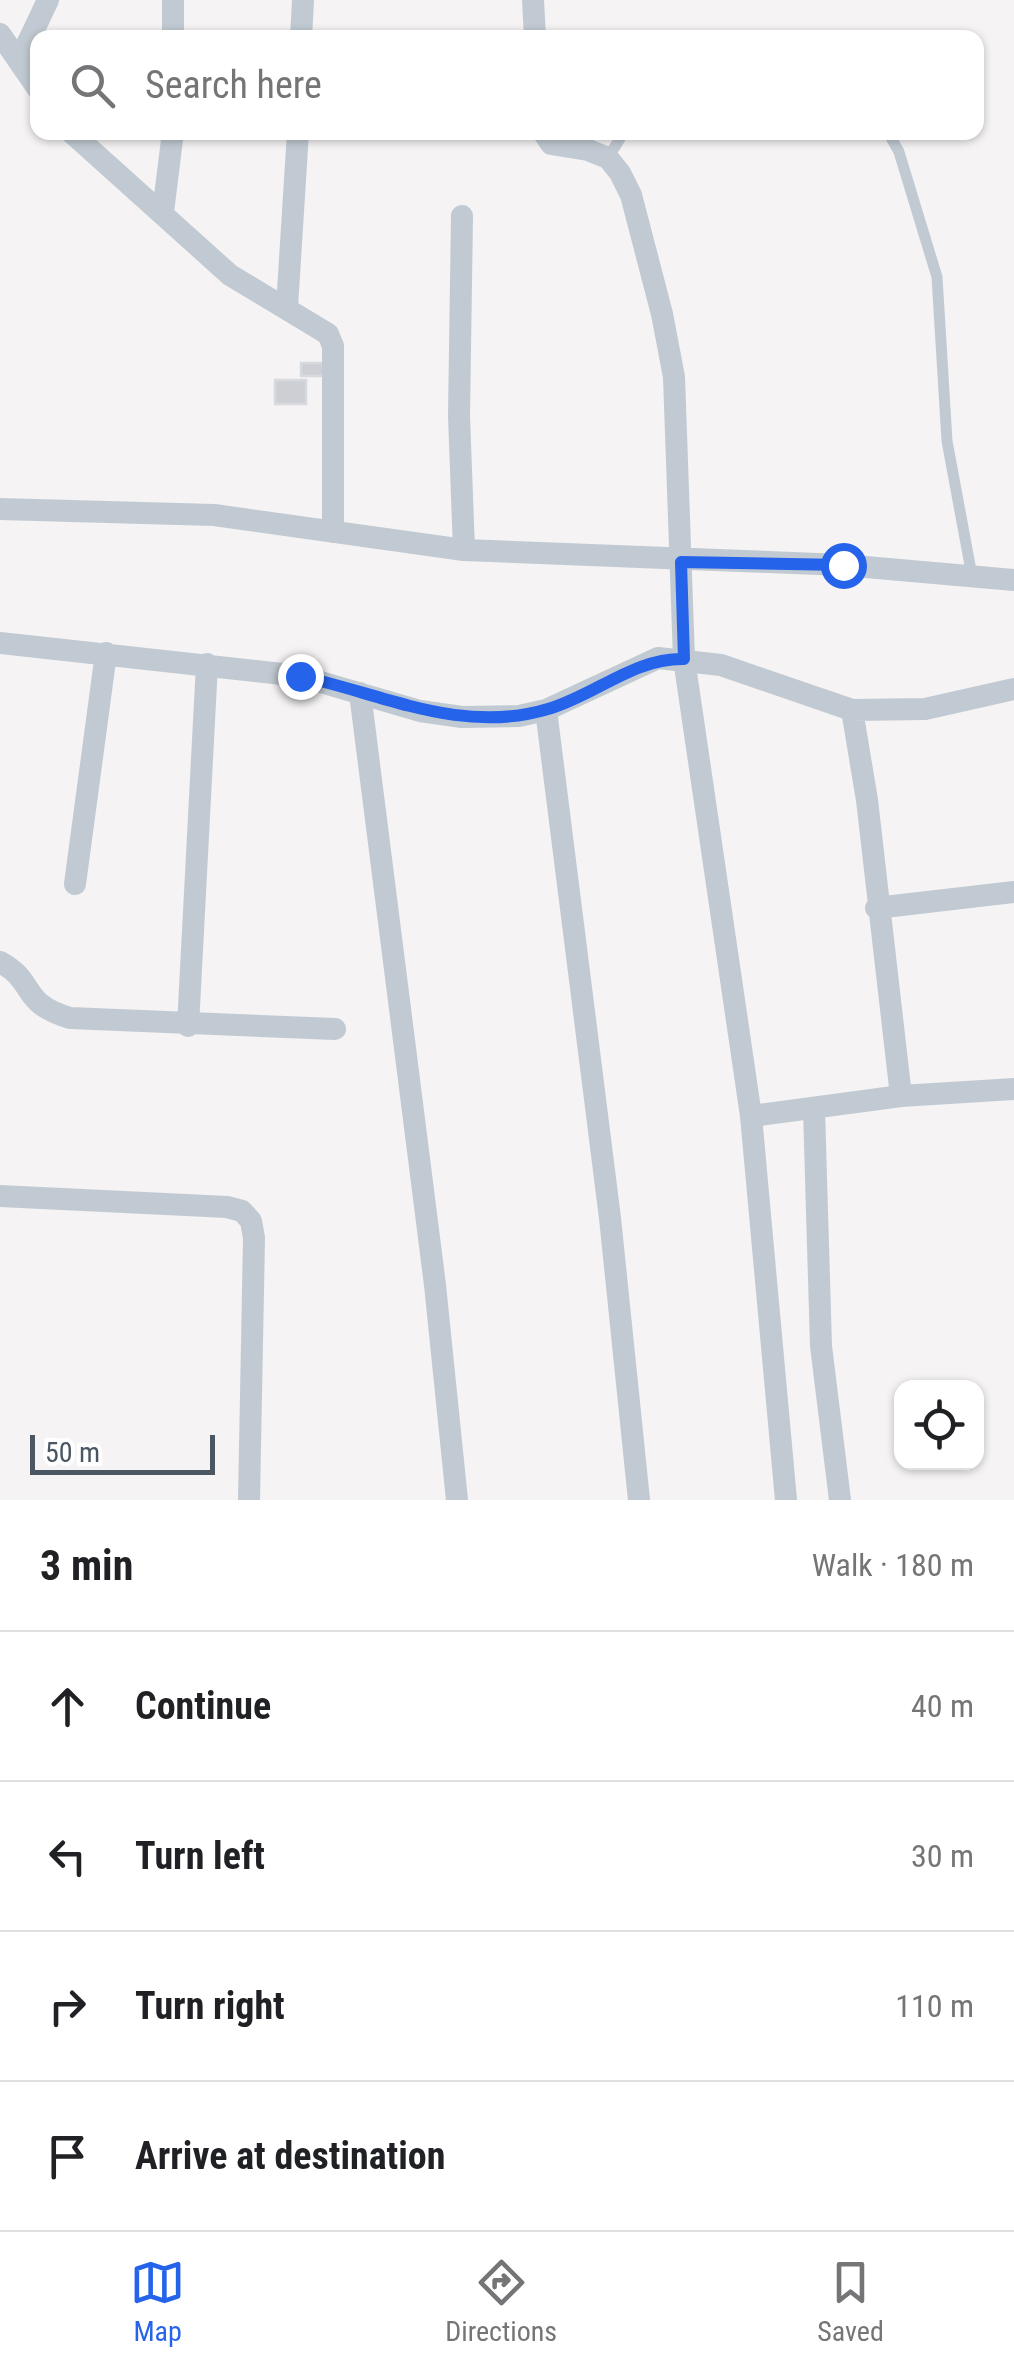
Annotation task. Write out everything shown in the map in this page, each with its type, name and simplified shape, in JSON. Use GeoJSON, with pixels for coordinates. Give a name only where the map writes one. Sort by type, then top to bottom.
{"type":"FeatureCollection","features":[{"type":"Feature","properties":{"kind":"street"},"geometry":{"type":"LineString","coordinates":[[34,30],[48,0]]}},
{"type":"Feature","properties":{"kind":"street"},"geometry":{"type":"LineString","coordinates":[[173,0],[173,30]]}},
{"type":"Feature","properties":{"kind":"street"},"geometry":{"type":"LineString","coordinates":[[301,30],[302,0]]}},
{"type":"Feature","properties":{"kind":"street"},"geometry":{"type":"LineString","coordinates":[[533,0],[535,30]]}},
{"type":"Feature","properties":{"kind":"street"},"geometry":{"type":"LineString","coordinates":[[0,34],[30,76]]}},
{"type":"Feature","properties":{"kind":"street"},"geometry":{"type":"LineString","coordinates":[[20,59],[30,38]]}},
{"type":"Feature","properties":{"kind":"street"},"geometry":{"type":"LineString","coordinates":[[80,140],[230,275],[328,334],[332,346],[332,532]]}},
{"type":"Feature","properties":{"kind":"street"},"geometry":{"type":"LineString","coordinates":[[163,212],[172,140]]}},
{"type":"Feature","properties":{"kind":"street"},"geometry":{"type":"LineString","coordinates":[[287,306],[297,140]]}},
{"type":"Feature","properties":{"kind":"street"},"geometry":{"type":"LineString","coordinates":[[548,140],[550,144],[588,150],[608,158],[631,194],[674,377],[684,659],[750,1116],[786,1500]]}},
{"type":"Feature","properties":{"kind":"street"},"geometry":{"type":"LineString","coordinates":[[462,216],[460,416],[464,550]]}},
{"type":"Feature","properties":{"kind":"street"},"geometry":{"type":"LineString","coordinates":[[0,509],[214,514],[464,550],[681,562],[843,565],[1014,580]]}},
{"type":"Feature","properties":{"kind":"street"},"geometry":{"type":"LineString","coordinates":[[0,643],[300,676],[420,712],[462,717],[519,716],[546,710],[658,658],[720,665],[852,710],[926,708],[1014,689]]}},
{"type":"Feature","properties":{"kind":"street"},"geometry":{"type":"LineString","coordinates":[[75,884],[106,654]]}},
{"type":"Feature","properties":{"kind":"street"},"geometry":{"type":"LineString","coordinates":[[188,1026],[207,664]]}},
{"type":"Feature","properties":{"kind":"street"},"geometry":{"type":"LineString","coordinates":[[360,693],[435,1285],[456,1500]]}},
{"type":"Feature","properties":{"kind":"street"},"geometry":{"type":"LineString","coordinates":[[546,710],[610,1218],[638,1500]]}},
{"type":"Feature","properties":{"kind":"street"},"geometry":{"type":"LineString","coordinates":[[852,710],[867,800],[876,908],[901,1096]]}},
{"type":"Feature","properties":{"kind":"street"},"geometry":{"type":"LineString","coordinates":[[876,908],[1014,892]]}},
{"type":"Feature","properties":{"kind":"street"},"geometry":{"type":"LineString","coordinates":[[0,962],[14,970],[42,1009],[70,1018],[188,1026],[335,1029]]}},
{"type":"Feature","properties":{"kind":"street"},"geometry":{"type":"LineString","coordinates":[[750,1116],[901,1096],[1014,1090]]}},
{"type":"Feature","properties":{"kind":"street"},"geometry":{"type":"LineString","coordinates":[[814,1110],[821,1346],[840,1500]]}},
{"type":"Feature","properties":{"kind":"street"},"geometry":{"type":"LineString","coordinates":[[0,1196],[227,1207],[242,1211],[251,1220],[255,1276],[249,1500]]}},
{"type":"Feature","properties":{"kind":"lane"},"geometry":{"type":"LineString","coordinates":[[608,158],[619,140]]}},
{"type":"Feature","properties":{"kind":"lane"},"geometry":{"type":"LineString","coordinates":[[892,140],[936,277],[947,441],[972,576]]}},
{"type":"Feature","properties":{"kind":"building"},"geometry":{"type":"Polygon","coordinates":[[[301,363],[324,363],[323,376],[301,376],[301,363]]]}},
{"type":"Feature","properties":{"kind":"building"},"geometry":{"type":"Polygon","coordinates":[[[275,380],[306,380],[306,404],[275,404],[275,380]]]}},
{"type":"Feature","properties":{"kind":"route"},"geometry":{"type":"LineString","coordinates":[[300,676],[338,684],[420,712],[462,717],[519,716],[566,703],[658,658],[684,659],[681,562],[843,565]]}}]}
